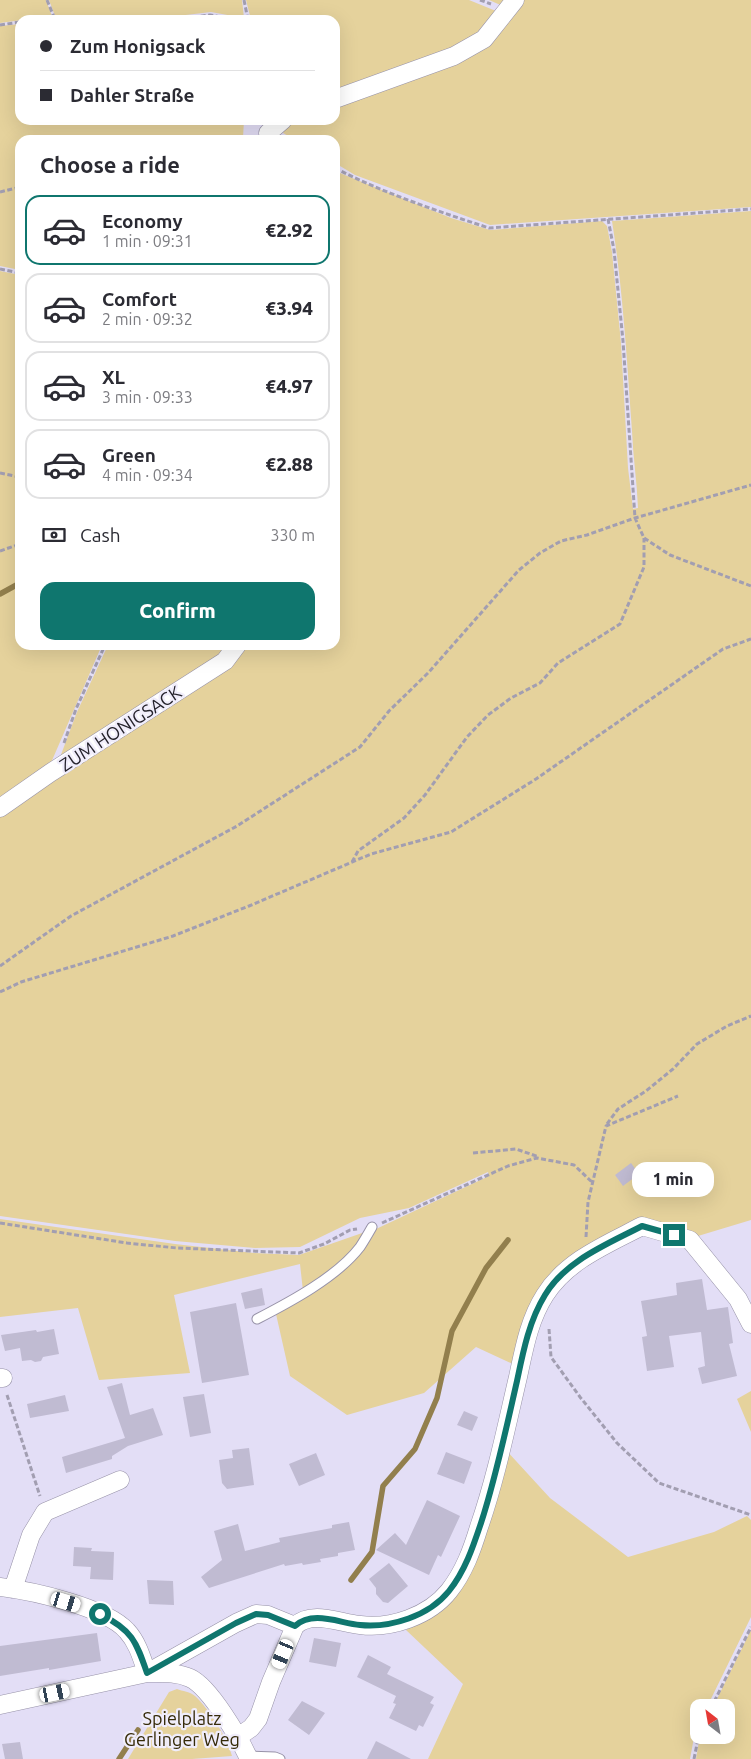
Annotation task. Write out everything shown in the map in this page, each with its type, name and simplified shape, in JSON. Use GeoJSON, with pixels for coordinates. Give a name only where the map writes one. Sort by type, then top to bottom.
{"type":"FeatureCollection","features":[{"type":"Feature","properties":{"kind":"street"},"geometry":{"type":"LineString","coordinates":[[340,97],[454,56],[484,39],[515,0]]}},
{"type":"Feature","properties":{"kind":"street"},"geometry":{"type":"LineString","coordinates":[[270,135],[279,125]]}},
{"type":"Feature","properties":{"kind":"street","name":"ZUM HONIGSACK"},"geometry":{"type":"LineString","coordinates":[[0,808],[50,773],[225,661],[234,650]]}},
{"type":"Feature","properties":{"kind":"street"},"geometry":{"type":"LineString","coordinates":[[238,1737],[251,1728],[258,1719],[295,1626],[301,1621],[312,1618],[360,1625],[384,1625],[420,1614],[433,1607],[448,1592],[461,1573],[471,1552],[492,1489],[530,1325],[545,1294],[585,1255],[642,1226],[690,1240],[738,1299],[751,1324]]}},
{"type":"Feature","properties":{"kind":"street"},"geometry":{"type":"LineString","coordinates":[[120,1480],[45,1512],[31,1535],[6,1588],[84,1607],[117,1622],[127,1631],[138,1646],[147,1673]]}},
{"type":"Feature","properties":{"kind":"street"},"geometry":{"type":"LineString","coordinates":[[147,1673],[236,1623],[256,1614],[268,1615],[295,1626]]}},
{"type":"Feature","properties":{"kind":"street"},"geometry":{"type":"LineString","coordinates":[[0,1705],[147,1673],[175,1674],[192,1678],[215,1702],[238,1737],[248,1758]]}},
{"type":"Feature","properties":{"kind":"lane"},"geometry":{"type":"LineString","coordinates":[[257,1319],[289,1303],[318,1284],[360,1247],[372,1227]]}},
{"type":"Feature","properties":{"kind":"lane"},"geometry":{"type":"LineString","coordinates":[[248,1758],[275,1757],[280,1759]]}},
{"type":"Feature","properties":{"kind":"path"},"geometry":{"type":"LineString","coordinates":[[47,0],[53,15]]}},
{"type":"Feature","properties":{"kind":"path"},"geometry":{"type":"LineString","coordinates":[[244,0],[247,15]]}},
{"type":"Feature","properties":{"kind":"path"},"geometry":{"type":"LineString","coordinates":[[0,25],[15,23]]}},
{"type":"Feature","properties":{"kind":"path"},"geometry":{"type":"LineString","coordinates":[[340,171],[354,178],[489,228],[751,210]]}},
{"type":"Feature","properties":{"kind":"path"},"geometry":{"type":"LineString","coordinates":[[0,192],[15,188]]}},
{"type":"Feature","properties":{"kind":"path"},"geometry":{"type":"LineString","coordinates":[[351,863],[358,851],[404,818],[426,795],[468,737],[488,716],[511,698],[540,683],[558,663],[620,624],[644,567],[644,538],[635,518],[623,341],[614,250],[608,219]]}},
{"type":"Feature","properties":{"kind":"path"},"geometry":{"type":"LineString","coordinates":[[0,269],[15,272]]}},
{"type":"Feature","properties":{"kind":"path"},"geometry":{"type":"LineString","coordinates":[[0,473],[15,476]]}},
{"type":"Feature","properties":{"kind":"path"},"geometry":{"type":"LineString","coordinates":[[0,966],[70,916],[237,826],[360,747],[389,711],[428,673],[518,570],[540,553],[561,541],[587,535],[635,518],[751,485]]}},
{"type":"Feature","properties":{"kind":"path"},"geometry":{"type":"LineString","coordinates":[[644,538],[670,555],[751,586]]}},
{"type":"Feature","properties":{"kind":"path"},"geometry":{"type":"LineString","coordinates":[[0,551],[15,546]]}},
{"type":"Feature","properties":{"kind":"path"},"geometry":{"type":"LineString","coordinates":[[0,992],[21,982],[174,936],[371,854],[451,832],[536,779],[723,650],[751,639]]}},
{"type":"Feature","properties":{"kind":"path"},"geometry":{"type":"LineString","coordinates":[[63,744],[76,709],[103,650]]}},
{"type":"Feature","properties":{"kind":"path"},"geometry":{"type":"LineString","coordinates":[[585,1255],[588,1202],[606,1126],[618,1109],[646,1091],[673,1069],[698,1044],[727,1026],[751,1016]]}},
{"type":"Feature","properties":{"kind":"path"},"geometry":{"type":"LineString","coordinates":[[606,1126],[678,1096]]}},
{"type":"Feature","properties":{"kind":"path"},"geometry":{"type":"LineString","coordinates":[[474,1153],[516,1150],[546,1160]]}},
{"type":"Feature","properties":{"kind":"path"},"geometry":{"type":"LineString","coordinates":[[0,1222],[127,1243],[177,1248],[299,1253],[324,1244],[350,1230],[372,1227],[508,1166],[537,1158],[574,1166],[593,1183]]}},
{"type":"Feature","properties":{"kind":"path"},"geometry":{"type":"LineString","coordinates":[[545,1294],[551,1357],[617,1443],[659,1483],[751,1515]]}},
{"type":"Feature","properties":{"kind":"path"},"geometry":{"type":"LineString","coordinates":[[1,1378],[45,1512]]}},
{"type":"Feature","properties":{"kind":"path"},"geometry":{"type":"LineString","coordinates":[[715,1699],[751,1627]]}},
{"type":"Feature","properties":{"kind":"path"},"geometry":{"type":"LineString","coordinates":[[694,1759],[697,1744]]}},
{"type":"Feature","properties":{"kind":"green space"},"geometry":{"type":"Polygon","coordinates":[[[0,0],[46,0],[52,15],[15,15],[15,21],[0,23],[0,0]]]}},
{"type":"Feature","properties":{"kind":"green space"},"geometry":{"type":"Polygon","coordinates":[[[49,0],[242,0],[244,15],[211,12],[186,15],[55,15],[49,0]]]}},
{"type":"Feature","properties":{"kind":"green space"},"geometry":{"type":"Polygon","coordinates":[[[246,0],[469,0],[496,11],[475,35],[450,50],[340,89],[340,15],[250,15],[246,0]]]}},
{"type":"Feature","properties":{"kind":"green space"},"geometry":{"type":"Polygon","coordinates":[[[489,0],[751,0],[751,207],[490,225],[355,175],[340,166],[340,135],[286,135],[283,133],[287,125],[340,125],[340,100],[459,58],[505,7],[489,0]]]}},
{"type":"Feature","properties":{"kind":"green space"},"geometry":{"type":"Polygon","coordinates":[[[15,24],[15,125],[244,125],[243,135],[15,135],[15,269],[0,266],[0,26],[15,24]]]}},
{"type":"Feature","properties":{"kind":"green space"},"geometry":{"type":"Polygon","coordinates":[[[340,173],[451,218],[490,230],[602,221],[607,226],[612,252],[621,343],[628,468],[633,509],[638,508],[622,299],[612,221],[751,211],[751,1220],[698,1236],[641,1220],[557,1273],[517,1366],[476,1347],[424,1393],[347,1415],[290,1376],[276,1314],[322,1285],[376,1229],[489,1176],[488,1172],[409,1208],[360,1218],[300,1247],[255,1248],[175,1241],[0,1216],[0,812],[234,650],[340,650],[340,173]]]}},
{"type":"Feature","properties":{"kind":"green space"},"geometry":{"type":"Polygon","coordinates":[[[0,271],[15,274],[15,650],[100,650],[47,772],[0,805],[0,271]]]}},
{"type":"Feature","properties":{"kind":"green space"},"geometry":{"type":"Polygon","coordinates":[[[106,650],[226,650],[56,768],[77,712],[106,650]]]}},
{"type":"Feature","properties":{"kind":"green space"},"geometry":{"type":"Polygon","coordinates":[[[0,1219],[175,1244],[254,1253],[299,1255],[365,1232],[345,1257],[303,1291],[300,1264],[174,1295],[190,1373],[99,1380],[78,1308],[0,1317],[0,1219]]]}},
{"type":"Feature","properties":{"kind":"green space"},"geometry":{"type":"Polygon","coordinates":[[[751,1391],[751,1432],[737,1399],[751,1391]]]}},
{"type":"Feature","properties":{"kind":"green space"},"geometry":{"type":"Polygon","coordinates":[[[504,1448],[550,1498],[628,1557],[714,1532],[747,1516],[751,1520],[751,1617],[711,1699],[690,1699],[690,1744],[693,1744],[690,1759],[428,1759],[463,1684],[406,1630],[437,1612],[504,1448]]]}},
{"type":"Feature","properties":{"kind":"green space"},"geometry":{"type":"Polygon","coordinates":[[[751,1630],[751,1759],[696,1759],[698,1744],[735,1744],[735,1699],[717,1699],[751,1630]]]}},
{"type":"Feature","properties":{"kind":"green space","name":"Spielplatz Gerlinger Weg"},"geometry":{"type":"Polygon","coordinates":[[[177,1689],[193,1695],[206,1708],[222,1732],[232,1756],[192,1759],[128,1759],[169,1692],[177,1689]]]}},
{"type":"Feature","properties":{"kind":"building"},"geometry":{"type":"Polygon","coordinates":[[[631,1163],[639,1174],[623,1186],[615,1175],[631,1163]]]}},
{"type":"Feature","properties":{"kind":"building"},"geometry":{"type":"Polygon","coordinates":[[[702,1279],[707,1310],[728,1307],[733,1343],[729,1344],[737,1376],[702,1384],[698,1368],[705,1366],[701,1332],[669,1336],[674,1367],[647,1371],[642,1337],[647,1336],[641,1301],[677,1295],[676,1283],[702,1279]]]}},
{"type":"Feature","properties":{"kind":"building"},"geometry":{"type":"Polygon","coordinates":[[[262,1288],[265,1305],[245,1309],[241,1293],[262,1288]]]}},
{"type":"Feature","properties":{"kind":"building"},"geometry":{"type":"Polygon","coordinates":[[[236,1303],[249,1375],[202,1383],[190,1312],[236,1303]]]}},
{"type":"Feature","properties":{"kind":"building"},"geometry":{"type":"Polygon","coordinates":[[[54,1329],[59,1354],[43,1357],[41,1361],[35,1362],[31,1360],[22,1361],[20,1348],[5,1351],[1,1335],[54,1329]]]}},
{"type":"Feature","properties":{"kind":"building"},"geometry":{"type":"Polygon","coordinates":[[[122,1383],[130,1415],[153,1408],[163,1435],[128,1446],[112,1456],[112,1459],[66,1473],[62,1457],[125,1438],[107,1387],[122,1383]]]}},
{"type":"Feature","properties":{"kind":"building"},"geometry":{"type":"Polygon","coordinates":[[[204,1394],[211,1433],[190,1437],[183,1397],[204,1394]]]}},
{"type":"Feature","properties":{"kind":"building"},"geometry":{"type":"Polygon","coordinates":[[[65,1395],[69,1411],[30,1418],[27,1404],[65,1395]]]}},
{"type":"Feature","properties":{"kind":"building"},"geometry":{"type":"Polygon","coordinates":[[[464,1411],[478,1417],[472,1431],[457,1425],[464,1411]]]}},
{"type":"Feature","properties":{"kind":"building"},"geometry":{"type":"Polygon","coordinates":[[[249,1448],[254,1485],[227,1489],[222,1483],[219,1460],[233,1458],[232,1450],[249,1448]]]}},
{"type":"Feature","properties":{"kind":"building"},"geometry":{"type":"Polygon","coordinates":[[[446,1452],[472,1462],[464,1484],[437,1474],[446,1452]]]}},
{"type":"Feature","properties":{"kind":"building"},"geometry":{"type":"Polygon","coordinates":[[[316,1453],[325,1475],[299,1486],[289,1464],[316,1453]]]}},
{"type":"Feature","properties":{"kind":"building"},"geometry":{"type":"Polygon","coordinates":[[[427,1500],[460,1516],[441,1557],[438,1555],[429,1575],[376,1550],[395,1533],[406,1545],[427,1500]]]}},
{"type":"Feature","properties":{"kind":"building"},"geometry":{"type":"Polygon","coordinates":[[[349,1522],[355,1550],[338,1553],[338,1556],[320,1559],[321,1562],[285,1566],[284,1564],[209,1588],[201,1577],[222,1560],[214,1531],[238,1524],[245,1551],[280,1542],[279,1538],[332,1528],[332,1525],[349,1522]]]}},
{"type":"Feature","properties":{"kind":"building"},"geometry":{"type":"Polygon","coordinates":[[[74,1547],[92,1548],[91,1551],[114,1552],[113,1580],[90,1579],[91,1567],[73,1566],[74,1547]]]}},
{"type":"Feature","properties":{"kind":"building"},"geometry":{"type":"Polygon","coordinates":[[[389,1563],[408,1586],[388,1603],[383,1602],[376,1594],[376,1588],[369,1579],[389,1563]]]}},
{"type":"Feature","properties":{"kind":"building"},"geometry":{"type":"Polygon","coordinates":[[[147,1580],[173,1581],[174,1605],[149,1604],[147,1580]]]}},
{"type":"Feature","properties":{"kind":"building"},"geometry":{"type":"Polygon","coordinates":[[[97,1633],[101,1661],[0,1676],[0,1646],[97,1633]]]}},
{"type":"Feature","properties":{"kind":"building"},"geometry":{"type":"Polygon","coordinates":[[[314,1638],[341,1643],[336,1667],[309,1662],[314,1638]]]}},
{"type":"Feature","properties":{"kind":"building"},"geometry":{"type":"Polygon","coordinates":[[[368,1655],[391,1667],[387,1674],[434,1697],[430,1703],[434,1705],[423,1727],[419,1725],[416,1731],[389,1718],[396,1704],[393,1703],[396,1696],[357,1677],[368,1655]]]}},
{"type":"Feature","properties":{"kind":"building"},"geometry":{"type":"Polygon","coordinates":[[[302,1701],[325,1713],[309,1735],[288,1720],[302,1701]]]}},
{"type":"Feature","properties":{"kind":"building"},"geometry":{"type":"Polygon","coordinates":[[[376,1741],[384,1745],[411,1759],[367,1759],[376,1741]]]}},
{"type":"Feature","properties":{"kind":"building"},"geometry":{"type":"Polygon","coordinates":[[[20,1742],[23,1759],[5,1759],[2,1744],[20,1742]]]}},
{"type":"Feature","properties":{"kind":"waterway"},"geometry":{"type":"LineString","coordinates":[[0,594],[15,586]]}},
{"type":"Feature","properties":{"kind":"waterway"},"geometry":{"type":"LineString","coordinates":[[351,1580],[372,1552],[383,1486],[415,1449],[437,1398],[452,1331],[486,1268],[508,1240]]}},
{"type":"Feature","properties":{"kind":"waterway"},"geometry":{"type":"LineString","coordinates":[[119,1759],[138,1730]]}},
{"type":"Feature","properties":{"kind":"route"},"geometry":{"type":"LineString","coordinates":[[100,1614],[117,1622],[127,1631],[138,1646],[147,1673],[236,1623],[256,1614],[268,1615],[295,1626],[307,1618],[372,1626],[405,1620],[433,1607],[448,1592],[461,1573],[471,1552],[492,1489],[530,1325],[545,1294],[585,1255],[642,1226],[674,1235]]}}]}
